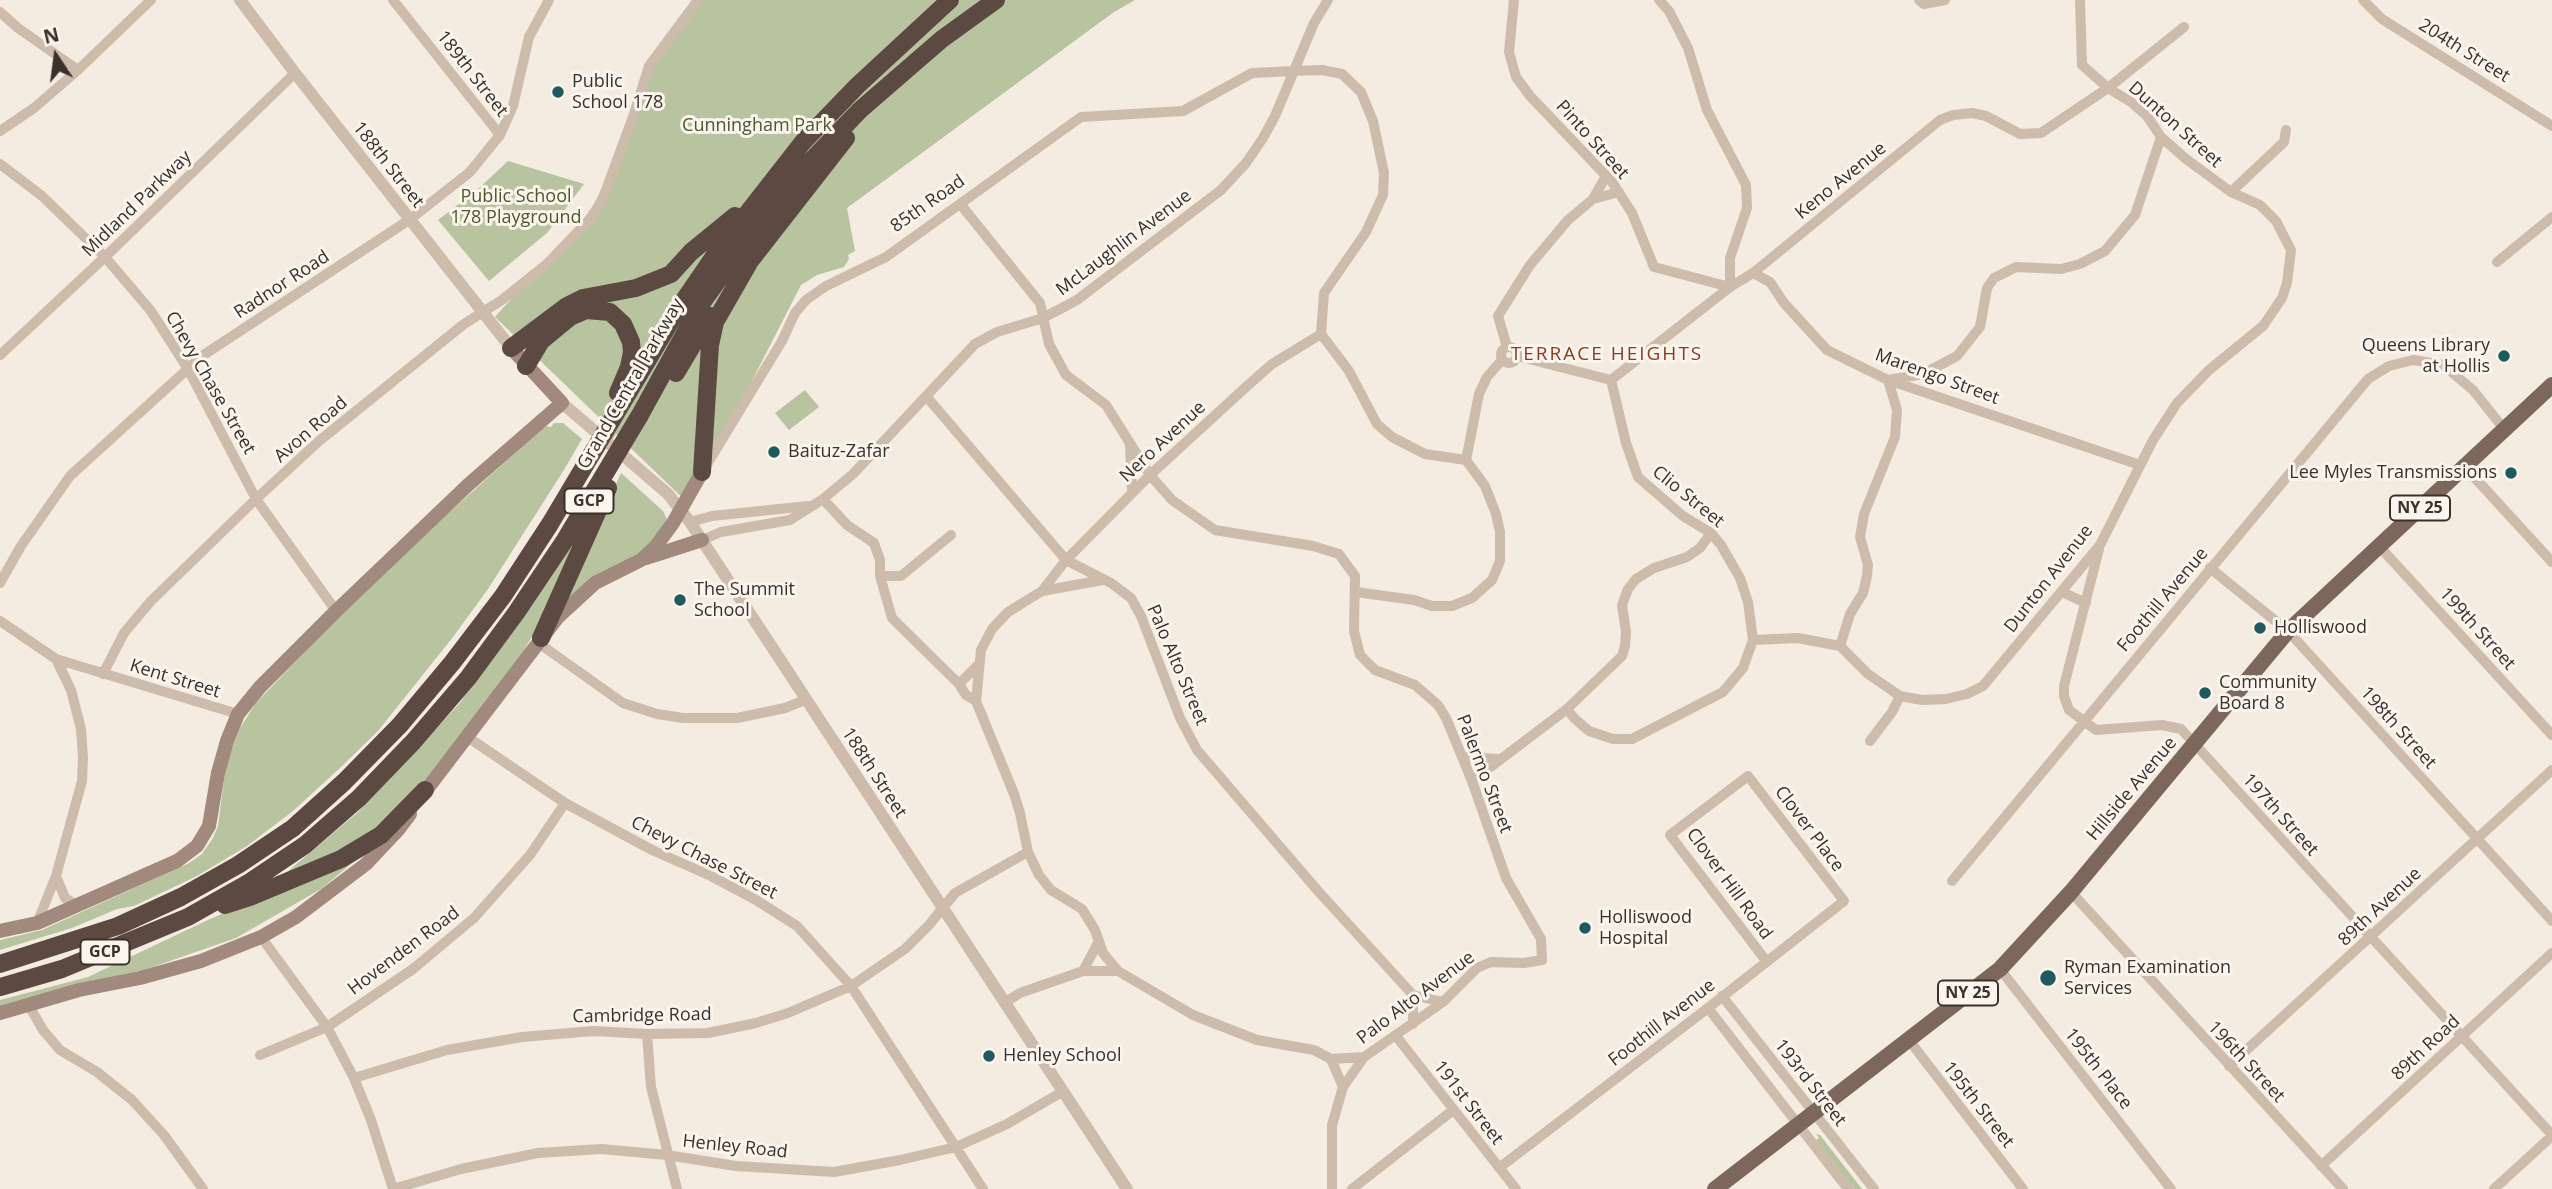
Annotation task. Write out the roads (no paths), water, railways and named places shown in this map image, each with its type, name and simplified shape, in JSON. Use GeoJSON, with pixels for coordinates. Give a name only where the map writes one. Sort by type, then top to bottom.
{"type":"FeatureCollection","features":[{"type":"Feature","properties":{"kind":"highway","name":"Grand Central Parkway"},"geometry":{"type":"LineString","coordinates":[[0,964],[118,926],[181,897],[238,865],[293,828],[344,782],[400,725],[503,596],[680,306],[757,199],[803,142],[857,86],[950,0]]}},
{"type":"Feature","properties":{"kind":"highway","name":"Grand Central Parkway"},"geometry":{"type":"LineString","coordinates":[[0,987],[62,969],[188,917],[250,882],[305,845],[368,789],[468,678],[516,613],[565,540],[640,415],[701,304],[764,216],[810,162],[887,86],[942,39],[996,0]]}},
{"type":"Feature","properties":{"kind":"highway"},"geometry":{"type":"LineString","coordinates":[[539,640],[614,477],[708,320],[781,219],[887,86]]}},
{"type":"Feature","properties":{"kind":"highway"},"geometry":{"type":"LineString","coordinates":[[511,348],[575,302],[636,288],[671,274],[691,252],[757,199]]}},
{"type":"Feature","properties":{"kind":"highway"},"geometry":{"type":"LineString","coordinates":[[702,472],[711,338],[715,322],[737,280]]}},
{"type":"Feature","properties":{"kind":"highway"},"geometry":{"type":"LineString","coordinates":[[526,366],[541,341],[579,312],[603,310],[617,316],[631,342],[632,352],[629,367],[592,454]]}},
{"type":"Feature","properties":{"kind":"highway"},"geometry":{"type":"LineString","coordinates":[[188,917],[250,897],[341,859],[381,835],[425,790]]}},
{"type":"Feature","properties":{"kind":"main road"},"geometry":{"type":"LineString","coordinates":[[0,932],[37,923],[177,861],[197,846],[209,826],[227,741],[238,714],[260,687],[469,484],[562,403],[511,348]]}},
{"type":"Feature","properties":{"kind":"main road","name":"Hillside Avenue"},"geometry":{"type":"LineString","coordinates":[[1715,1189],[2000,969],[2071,892],[2288,631],[2552,385]]}},
{"type":"Feature","properties":{"kind":"main road","name":"85th Road"},"geometry":{"type":"LineString","coordinates":[[680,508],[702,472]]}},
{"type":"Feature","properties":{"kind":"main road"},"geometry":{"type":"LineString","coordinates":[[641,560],[667,532],[680,508]]}},
{"type":"Feature","properties":{"kind":"main road"},"geometry":{"type":"LineString","coordinates":[[0,1013],[79,990],[177,968],[232,950],[296,917],[366,864],[398,830],[425,790],[539,640],[582,594],[610,575],[641,560],[702,540]]}},
{"type":"Feature","properties":{"kind":"street"},"geometry":{"type":"LineString","coordinates":[[0,131],[34,108],[78,70],[151,0]]}},
{"type":"Feature","properties":{"kind":"street","name":"188th Street"},"geometry":{"type":"LineString","coordinates":[[240,0],[511,348]]}},
{"type":"Feature","properties":{"kind":"street","name":"189th Street"},"geometry":{"type":"LineString","coordinates":[[393,0],[500,135]]}},
{"type":"Feature","properties":{"kind":"street","name":"Avon Road"},"geometry":{"type":"LineString","coordinates":[[103,674],[124,633],[151,601],[256,499],[319,441],[464,324],[547,264],[589,220],[602,201],[649,66],[698,0]]}},
{"type":"Feature","properties":{"kind":"street","name":"McLaughlin Avenue"},"geometry":{"type":"LineString","coordinates":[[702,540],[721,531],[790,520],[823,499],[853,474],[981,340],[1043,318],[1087,293],[1228,183],[1263,138],[1314,23],[1328,0]]}},
{"type":"Feature","properties":{"kind":"street","name":"Pinto Street"},"geometry":{"type":"LineString","coordinates":[[1514,0],[1509,52],[1516,77],[1530,96],[1619,192],[1632,213],[1654,267],[1730,287]]}},
{"type":"Feature","properties":{"kind":"street"},"geometry":{"type":"LineString","coordinates":[[1659,0],[1669,11],[1688,48],[1707,110],[1746,185],[1747,208],[1730,258],[1730,287]]}},
{"type":"Feature","properties":{"kind":"street"},"geometry":{"type":"LineString","coordinates":[[1919,0],[1924,4],[1945,0]]}},
{"type":"Feature","properties":{"kind":"street","name":"Dunton Street"},"geometry":{"type":"LineString","coordinates":[[2080,0],[2082,65],[2108,88],[2132,102],[2147,116],[2161,137],[2186,159],[2231,192],[2248,198],[2267,211],[2287,238],[2291,250]]}},
{"type":"Feature","properties":{"kind":"street","name":"204th Street"},"geometry":{"type":"LineString","coordinates":[[2363,0],[2382,19],[2552,126]]}},
{"type":"Feature","properties":{"kind":"street","name":"Radnor Road"},"geometry":{"type":"LineString","coordinates":[[0,583],[20,546],[70,476],[202,356],[409,220],[470,172],[500,135],[513,106],[529,37],[544,2]]}},
{"type":"Feature","properties":{"kind":"street"},"geometry":{"type":"LineString","coordinates":[[0,12],[78,70]]}},
{"type":"Feature","properties":{"kind":"street","name":"Keno Avenue"},"geometry":{"type":"LineString","coordinates":[[1611,380],[1730,287],[1753,273],[1940,120],[1953,115],[1972,113],[1986,116],[2020,134],[2040,133],[2108,88],[2184,27]]}},
{"type":"Feature","properties":{"kind":"street","name":"85th Road"},"geometry":{"type":"LineString","coordinates":[[702,472],[782,341],[795,313],[806,300],[826,286],[886,257],[1081,117],[1183,111],[1252,73],[1322,70],[1342,74],[1361,92],[1373,121],[1384,173],[1383,195],[1366,232],[1324,293],[1321,334]]}},
{"type":"Feature","properties":{"kind":"street","name":"Midland Parkway"},"geometry":{"type":"LineString","coordinates":[[0,355],[295,73]]}},
{"type":"Feature","properties":{"kind":"street"},"geometry":{"type":"LineString","coordinates":[[2231,192],[2284,142],[2286,130]]}},
{"type":"Feature","properties":{"kind":"street"},"geometry":{"type":"LineString","coordinates":[[1753,640],[1798,638],[1840,646],[1850,614],[1863,593],[1867,576],[1868,565],[1860,537],[1864,514],[1895,437],[1897,410],[1888,380],[1923,374],[1957,356],[1980,327],[1987,288],[1994,278],[2016,267],[2061,269],[2080,264],[2105,251],[2135,215],[2161,137]]}},
{"type":"Feature","properties":{"kind":"street","name":"Chevy Chase Street"},"geometry":{"type":"LineString","coordinates":[[0,164],[42,196],[105,257],[151,311],[188,369],[256,499],[336,611]]}},
{"type":"Feature","properties":{"kind":"street"},"geometry":{"type":"LineString","coordinates":[[1507,347],[1498,316],[1547,243],[1568,220],[1593,199],[1606,176]]}},
{"type":"Feature","properties":{"kind":"street"},"geometry":{"type":"LineString","coordinates":[[1593,199],[1619,192]]}},
{"type":"Feature","properties":{"kind":"street"},"geometry":{"type":"LineString","coordinates":[[961,205],[1040,303],[1043,318]]}},
{"type":"Feature","properties":{"kind":"street"},"geometry":{"type":"LineString","coordinates":[[2497,262],[2552,217]]}},
{"type":"Feature","properties":{"kind":"street","name":"Dunton Avenue"},"geometry":{"type":"LineString","coordinates":[[1840,646],[1868,674],[1900,696],[1922,700],[1946,699],[1967,694],[1983,686],[2100,545],[2162,424],[2209,370],[2251,338],[2270,318],[2287,283],[2291,250]]}},
{"type":"Feature","properties":{"kind":"street","name":"Marengo Street"},"geometry":{"type":"LineString","coordinates":[[1753,273],[1770,282],[1784,303],[1827,350],[1888,380],[2140,465]]}},
{"type":"Feature","properties":{"kind":"street","name":"Palermo Street"},"geometry":{"type":"LineString","coordinates":[[1043,318],[1049,344],[1066,375],[1106,405],[1150,475],[1172,500],[1215,530],[1313,546],[1339,554],[1355,576],[1354,631],[1360,655],[1376,670],[1404,680],[1427,693],[1446,718],[1472,780],[1506,878],[1541,939],[1542,960]]}},
{"type":"Feature","properties":{"kind":"street"},"geometry":{"type":"LineString","coordinates":[[1321,334],[1349,371],[1377,424],[1392,437],[1425,454],[1466,460],[1485,486],[1500,532],[1500,561],[1492,579],[1472,598],[1452,606],[1432,606],[1414,600],[1356,592]]}},
{"type":"Feature","properties":{"kind":"street","name":"Nero Avenue"},"geometry":{"type":"LineString","coordinates":[[976,701],[981,650],[992,629],[1008,612],[1042,591],[1066,560],[1150,475],[1272,363],[1321,334]]}},
{"type":"Feature","properties":{"kind":"street"},"geometry":{"type":"LineString","coordinates":[[1466,460],[1479,394],[1487,377],[1502,360],[1501,352],[1507,347],[1513,348],[1517,356],[1611,380]]}},
{"type":"Feature","properties":{"kind":"street"},"geometry":{"type":"LineString","coordinates":[[1502,360],[1511,362],[1517,356]]}},
{"type":"Feature","properties":{"kind":"street","name":"Foothill Avenue"},"geometry":{"type":"LineString","coordinates":[[1952,881],[2368,379],[2389,366],[2413,360],[2442,365],[2473,390],[2504,429]]}},
{"type":"Feature","properties":{"kind":"street","name":"Clio Street"},"geometry":{"type":"LineString","coordinates":[[1567,709],[1589,731],[1623,740],[1632,738],[1723,692],[1743,668],[1753,640],[1748,602],[1730,559],[1711,533],[1683,516],[1638,477],[1626,443],[1611,380]]}},
{"type":"Feature","properties":{"kind":"street","name":"Palo Alto Street"},"geometry":{"type":"LineString","coordinates":[[926,397],[1066,560],[1122,590],[1131,598],[1180,718],[1197,750],[1318,891],[1413,995]]}},
{"type":"Feature","properties":{"kind":"street","name":"188th Street"},"geometry":{"type":"LineString","coordinates":[[562,403],[645,473],[680,508],[1127,1189]]}},
{"type":"Feature","properties":{"kind":"street"},"geometry":{"type":"LineString","coordinates":[[1130,443],[1132,494]]}},
{"type":"Feature","properties":{"kind":"street"},"geometry":{"type":"LineString","coordinates":[[2464,466],[2552,562]]}},
{"type":"Feature","properties":{"kind":"street"},"geometry":{"type":"LineString","coordinates":[[823,499],[847,525],[874,543],[892,618],[959,684],[966,695],[976,701],[1014,794],[1028,852],[1039,875],[1051,890],[1072,902],[1088,918],[1098,943],[1118,971],[1193,1015],[1257,1040],[1314,1050],[1331,1059],[1364,1057]]}},
{"type":"Feature","properties":{"kind":"street","name":"McLaughlin Avenue"},"geometry":{"type":"LineString","coordinates":[[690,522],[712,516],[812,506]]}},
{"type":"Feature","properties":{"kind":"street"},"geometry":{"type":"LineString","coordinates":[[1472,780],[1567,709],[1622,656],[1626,632],[1622,605],[1628,589],[1636,579],[1654,568],[1687,558],[1700,548],[1711,533]]}},
{"type":"Feature","properties":{"kind":"street"},"geometry":{"type":"LineString","coordinates":[[880,576],[901,576],[951,535]]}},
{"type":"Feature","properties":{"kind":"street"},"geometry":{"type":"LineString","coordinates":[[2082,722],[2068,710],[2064,696],[2100,545]]}},
{"type":"Feature","properties":{"kind":"street","name":"199th Street"},"geometry":{"type":"LineString","coordinates":[[2379,546],[2552,735]]}},
{"type":"Feature","properties":{"kind":"street","name":"198th Street"},"geometry":{"type":"LineString","coordinates":[[2210,568],[2288,631],[2552,920]]}},
{"type":"Feature","properties":{"kind":"street","name":"Nero Avenue"},"geometry":{"type":"LineString","coordinates":[[1042,591],[1103,580]]}},
{"type":"Feature","properties":{"kind":"street"},"geometry":{"type":"LineString","coordinates":[[2062,592],[2086,603]]}},
{"type":"Feature","properties":{"kind":"street"},"geometry":{"type":"LineString","coordinates":[[0,621],[56,659],[103,674]]}},
{"type":"Feature","properties":{"kind":"street"},"geometry":{"type":"LineString","coordinates":[[539,640],[623,703],[657,714],[683,718],[737,718],[785,708],[805,700]]}},
{"type":"Feature","properties":{"kind":"street"},"geometry":{"type":"LineString","coordinates":[[37,923],[56,877],[82,781],[80,729],[71,690],[56,659]]}},
{"type":"Feature","properties":{"kind":"street","name":"Nero Avenue"},"geometry":{"type":"LineString","coordinates":[[959,684],[978,666]]}},
{"type":"Feature","properties":{"kind":"street","name":"Kent Street"},"geometry":{"type":"LineString","coordinates":[[103,674],[238,714]]}},
{"type":"Feature","properties":{"kind":"street"},"geometry":{"type":"LineString","coordinates":[[1870,741],[1892,712],[1900,696]]}},
{"type":"Feature","properties":{"kind":"street","name":"197th Street"},"geometry":{"type":"LineString","coordinates":[[2082,722],[2095,730],[2171,726],[2181,729],[2552,1135]]}},
{"type":"Feature","properties":{"kind":"street","name":"Chevy Chase Street"},"geometry":{"type":"LineString","coordinates":[[466,736],[565,803],[652,850],[711,876],[797,926],[850,986],[983,1189]]}},
{"type":"Feature","properties":{"kind":"street"},"geometry":{"type":"LineString","coordinates":[[1462,757],[1499,759]]}},
{"type":"Feature","properties":{"kind":"street","name":"89th Avenue"},"geometry":{"type":"LineString","coordinates":[[2229,1066],[2552,770]]}},
{"type":"Feature","properties":{"kind":"street","name":"Clover Place"},"geometry":{"type":"LineString","coordinates":[[1748,776],[1844,901]]}},
{"type":"Feature","properties":{"kind":"street","name":"Clover Hill Road"},"geometry":{"type":"LineString","coordinates":[[1748,776],[1670,835],[1767,962]]}},
{"type":"Feature","properties":{"kind":"street","name":"Hovenden Road"},"geometry":{"type":"LineString","coordinates":[[260,1055],[327,1027],[412,969],[474,919],[530,855],[565,803]]}},
{"type":"Feature","properties":{"kind":"street","name":"Cambridge Road"},"geometry":{"type":"LineString","coordinates":[[354,1078],[447,1050],[522,1037],[594,1031],[708,1033],[789,1013],[850,986],[905,949],[956,893],[1028,852]]}},
{"type":"Feature","properties":{"kind":"street"},"geometry":{"type":"LineString","coordinates":[[56,877],[65,898],[76,905]]}},
{"type":"Feature","properties":{"kind":"street","name":"196th Street"},"geometry":{"type":"LineString","coordinates":[[2071,892],[2343,1189]]}},
{"type":"Feature","properties":{"kind":"street","name":"Foothill Avenue"},"geometry":{"type":"LineString","coordinates":[[1499,1168],[1844,901]]}},
{"type":"Feature","properties":{"kind":"street"},"geometry":{"type":"LineString","coordinates":[[261,937],[327,1027],[354,1078],[371,1120],[393,1189]]}},
{"type":"Feature","properties":{"kind":"street"},"geometry":{"type":"LineString","coordinates":[[1083,971],[1098,943]]}},
{"type":"Feature","properties":{"kind":"street","name":"89th Road"},"geometry":{"type":"LineString","coordinates":[[2321,1166],[2552,953]]}},
{"type":"Feature","properties":{"kind":"street","name":"Palo Alto Avenue"},"geometry":{"type":"LineString","coordinates":[[1332,1189],[1332,1125],[1343,1087],[1364,1057],[1443,1002],[1477,968],[1491,962],[1542,960]]}},
{"type":"Feature","properties":{"kind":"street","name":"195th Place"},"geometry":{"type":"LineString","coordinates":[[2000,969],[2171,1189]]}},
{"type":"Feature","properties":{"kind":"street"},"geometry":{"type":"LineString","coordinates":[[1004,1003],[1020,993],[1083,971],[1118,971]]}},
{"type":"Feature","properties":{"kind":"street"},"geometry":{"type":"LineString","coordinates":[[1413,1024],[1413,995],[1443,1002]]}},
{"type":"Feature","properties":{"kind":"street","name":"193rd Street"},"geometry":{"type":"LineString","coordinates":[[1722,996],[1874,1189]]}},
{"type":"Feature","properties":{"kind":"street"},"geometry":{"type":"LineString","coordinates":[[28,1004],[43,1030],[60,1050],[97,1072],[132,1100],[164,1135],[203,1189]]}},
{"type":"Feature","properties":{"kind":"street","name":"193rd Street"},"geometry":{"type":"LineString","coordinates":[[1708,1008],[1848,1189]]}},
{"type":"Feature","properties":{"kind":"street"},"geometry":{"type":"LineString","coordinates":[[647,1034],[651,1087],[677,1189]]}},
{"type":"Feature","properties":{"kind":"street","name":"191st Street"},"geometry":{"type":"LineString","coordinates":[[1396,1036],[1452,1111],[1516,1189]]}},
{"type":"Feature","properties":{"kind":"street","name":"195th Street"},"geometry":{"type":"LineString","coordinates":[[1909,1040],[2023,1189]]}},
{"type":"Feature","properties":{"kind":"street"},"geometry":{"type":"LineString","coordinates":[[1751,1061],[1765,1051]]}},
{"type":"Feature","properties":{"kind":"street"},"geometry":{"type":"LineString","coordinates":[[1331,1059],[1343,1087]]}},
{"type":"Feature","properties":{"kind":"street","name":"Henley Road"},"geometry":{"type":"LineString","coordinates":[[393,1189],[461,1168],[538,1153],[600,1149],[667,1155],[736,1166],[834,1172],[956,1147],[1007,1125],[1062,1091]]}},
{"type":"Feature","properties":{"kind":"street"},"geometry":{"type":"LineString","coordinates":[[1352,1189],[1452,1111]]}},
{"type":"Feature","properties":{"kind":"street"},"geometry":{"type":"LineString","coordinates":[[2494,1189],[2552,1135]]}},
{"type":"Feature","properties":{"kind":"place","name":"Public School 178"},"geometry":{"type":"Point","coordinates":[558,92]}},
{"type":"Feature","properties":{"kind":"place","name":"Queens Library at Hollis"},"geometry":{"type":"Point","coordinates":[2504,356]}},
{"type":"Feature","properties":{"kind":"place","name":"Baituz-Zafar"},"geometry":{"type":"Point","coordinates":[774,452]}},
{"type":"Feature","properties":{"kind":"place","name":"Lee Myles Transmissions"},"geometry":{"type":"Point","coordinates":[2511,473]}},
{"type":"Feature","properties":{"kind":"place","name":"The Summit School"},"geometry":{"type":"Point","coordinates":[680,600]}},
{"type":"Feature","properties":{"kind":"place","name":"Holliswood"},"geometry":{"type":"Point","coordinates":[2260,628]}},
{"type":"Feature","properties":{"kind":"place","name":"Community Board 8"},"geometry":{"type":"Point","coordinates":[2205,693]}},
{"type":"Feature","properties":{"kind":"place","name":"Holliswood Hospital"},"geometry":{"type":"Point","coordinates":[1585,928]}},
{"type":"Feature","properties":{"kind":"place","name":"Ryman Examination Services"},"geometry":{"type":"Point","coordinates":[2048,978]}},
{"type":"Feature","properties":{"kind":"place","name":"Henley School"},"geometry":{"type":"Point","coordinates":[989,1056]}},
{"type":"Feature","properties":{"kind":"district","name":"TERRACE HEIGHTS"},"geometry":{"type":"Point","coordinates":[1607,355]}},
{"type":"Feature","properties":{"kind":"park label","name":"Cunningham Park"},"geometry":{"type":"Point","coordinates":[757,126]}},
{"type":"Feature","properties":{"kind":"park label","name":"Public School 178 Playground"},"geometry":{"type":"Point","coordinates":[516,207]}}]}
